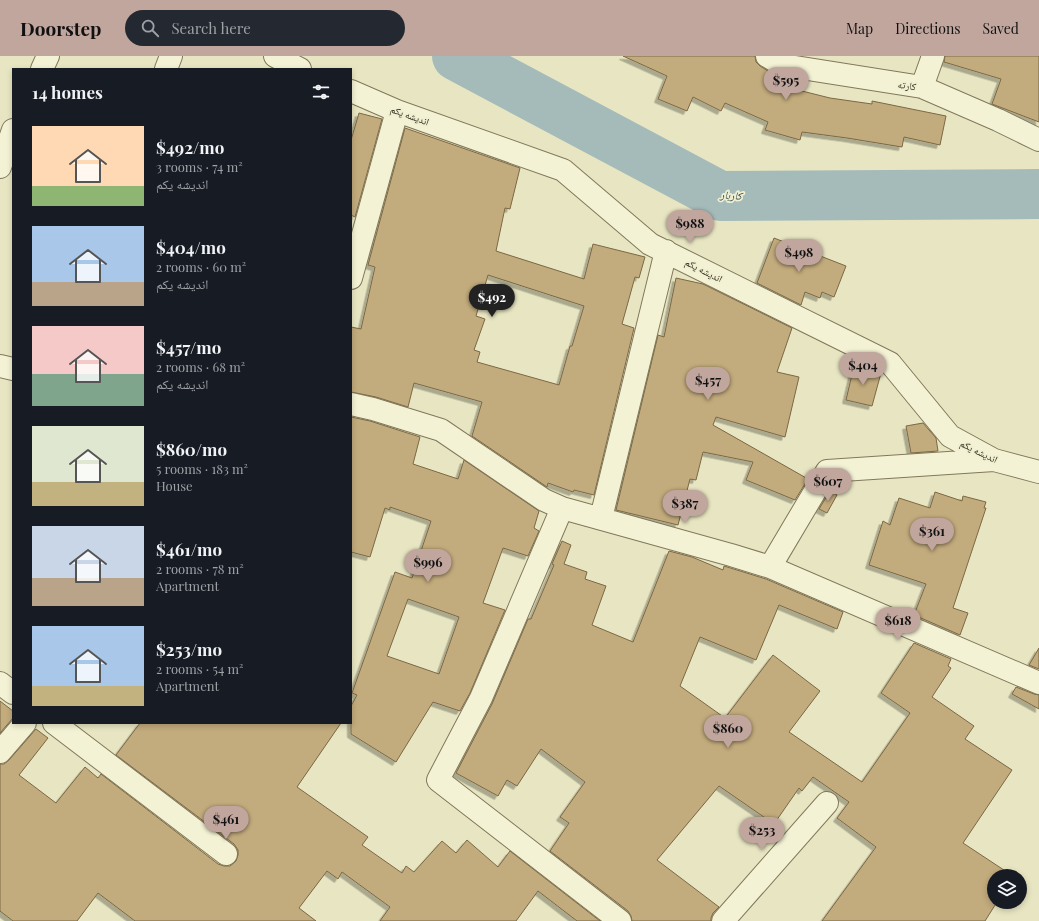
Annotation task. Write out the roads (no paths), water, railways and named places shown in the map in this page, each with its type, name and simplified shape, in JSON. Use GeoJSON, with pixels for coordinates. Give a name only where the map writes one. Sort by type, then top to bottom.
{"type":"FeatureCollection","features":[{"type":"Feature","properties":{"kind":"street"},"geometry":{"type":"LineString","coordinates":[[42,68],[48,56]]}},
{"type":"Feature","properties":{"kind":"street"},"geometry":{"type":"LineString","coordinates":[[166,68],[172,56]]}},
{"type":"Feature","properties":{"kind":"street"},"geometry":{"type":"LineString","coordinates":[[276,56],[298,68]]}},
{"type":"Feature","properties":{"kind":"street","name":"کارته"},"geometry":{"type":"LineString","coordinates":[[767,56],[782,65],[922,87],[998,120],[1039,140]]}},
{"type":"Feature","properties":{"kind":"street"},"geometry":{"type":"LineString","coordinates":[[922,87],[934,56]]}},
{"type":"Feature","properties":{"kind":"street","name":"اندیشه یکم"},"geometry":{"type":"LineString","coordinates":[[352,91],[397,111],[563,170],[650,244],[890,363],[950,436],[994,460],[1039,472]]}},
{"type":"Feature","properties":{"kind":"street"},"geometry":{"type":"LineString","coordinates":[[352,274],[397,111]]}},
{"type":"Feature","properties":{"kind":"street"},"geometry":{"type":"LineString","coordinates":[[0,167],[12,133]]}},
{"type":"Feature","properties":{"kind":"street"},"geometry":{"type":"LineString","coordinates":[[601,518],[666,251]]}},
{"type":"Feature","properties":{"kind":"street"},"geometry":{"type":"LineString","coordinates":[[0,366],[12,369]]}},
{"type":"Feature","properties":{"kind":"street"},"geometry":{"type":"LineString","coordinates":[[352,404],[373,409],[441,430],[544,500],[562,508],[723,552],[770,567],[1039,683]]}},
{"type":"Feature","properties":{"kind":"street"},"geometry":{"type":"LineString","coordinates":[[770,567],[827,471],[994,460]]}},
{"type":"Feature","properties":{"kind":"street"},"geometry":{"type":"LineString","coordinates":[[562,508],[481,698],[438,780],[620,921]]}},
{"type":"Feature","properties":{"kind":"street"},"geometry":{"type":"LineString","coordinates":[[0,683],[12,692]]}},
{"type":"Feature","properties":{"kind":"street"},"geometry":{"type":"LineString","coordinates":[[0,752],[24,724]]}},
{"type":"Feature","properties":{"kind":"street"},"geometry":{"type":"LineString","coordinates":[[55,724],[226,854]]}},
{"type":"Feature","properties":{"kind":"street"},"geometry":{"type":"LineString","coordinates":[[723,921],[827,804]]}},
{"type":"Feature","properties":{"kind":"waterway","name":"کاربار"},"geometry":{"type":"LineString","coordinates":[[457,56],[720,196],[1039,194]]}}]}
